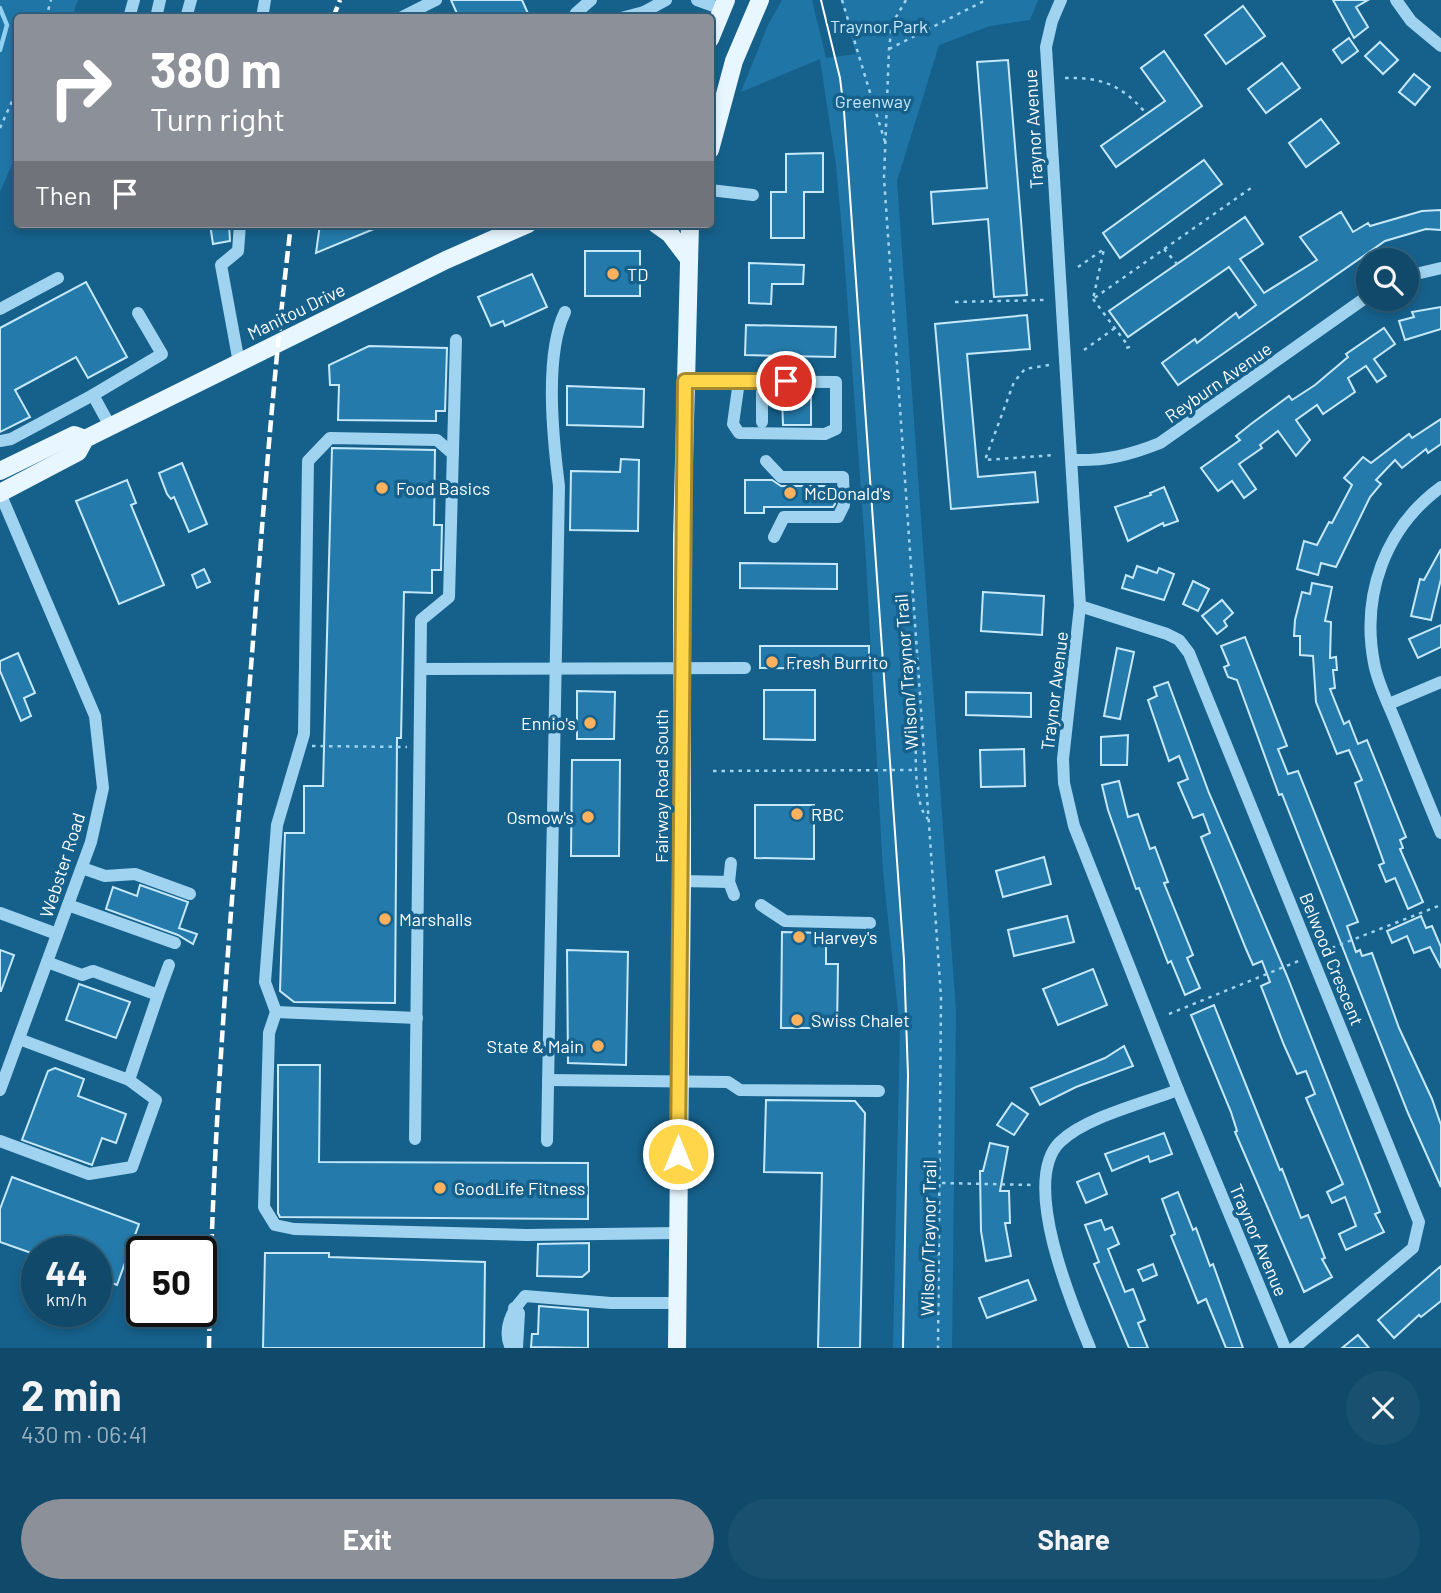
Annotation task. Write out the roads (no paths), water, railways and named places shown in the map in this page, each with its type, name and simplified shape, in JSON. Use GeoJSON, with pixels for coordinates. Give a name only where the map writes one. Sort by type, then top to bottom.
{"type":"FeatureCollection","features":[{"type":"Feature","properties":{"kind":"main road"},"geometry":{"type":"LineString","coordinates":[[714,135],[734,61],[760,0]]}},
{"type":"Feature","properties":{"kind":"main road"},"geometry":{"type":"LineString","coordinates":[[714,29],[724,5]]}},
{"type":"Feature","properties":{"kind":"main road","name":"Manitou Drive"},"geometry":{"type":"LineString","coordinates":[[0,493],[78,452],[85,439],[110,426],[446,260],[519,228]]}},
{"type":"Feature","properties":{"kind":"main road"},"geometry":{"type":"LineString","coordinates":[[662,228],[670,234],[689,259]]}},
{"type":"Feature","properties":{"kind":"main road","name":"Fairway Road South"},"geometry":{"type":"LineString","coordinates":[[677,1348],[685,381],[690,228]]}},
{"type":"Feature","properties":{"kind":"main road","name":"Manitou Drive"},"geometry":{"type":"LineString","coordinates":[[0,471],[74,435],[85,439]]}},
{"type":"Feature","properties":{"kind":"street"},"geometry":{"type":"LineString","coordinates":[[408,14],[436,0]]}},
{"type":"Feature","properties":{"kind":"street"},"geometry":{"type":"LineString","coordinates":[[576,14],[591,0]]}},
{"type":"Feature","properties":{"kind":"street"},"geometry":{"type":"LineString","coordinates":[[648,14],[666,0]]}},
{"type":"Feature","properties":{"kind":"street"},"geometry":{"type":"LineString","coordinates":[[697,0],[724,5]]}},
{"type":"Feature","properties":{"kind":"street","name":"Traynor Avenue"},"geometry":{"type":"LineString","coordinates":[[1060,0],[1046,47],[1080,606],[1063,759],[1068,806],[1178,1090],[1285,1348]]}},
{"type":"Feature","properties":{"kind":"street"},"geometry":{"type":"LineString","coordinates":[[1396,0],[1411,21],[1440,43]]}},
{"type":"Feature","properties":{"kind":"street"},"geometry":{"type":"LineString","coordinates":[[714,190],[753,195]]}},
{"type":"Feature","properties":{"kind":"street"},"geometry":{"type":"LineString","coordinates":[[239,363],[221,265],[238,251],[240,228]]}},
{"type":"Feature","properties":{"kind":"street"},"geometry":{"type":"LineString","coordinates":[[1419,273],[1441,268]]}},
{"type":"Feature","properties":{"kind":"street"},"geometry":{"type":"LineString","coordinates":[[0,309],[58,278]]}},
{"type":"Feature","properties":{"kind":"street","name":"Reyburn Avenue"},"geometry":{"type":"LineString","coordinates":[[1073,460],[1107,460],[1130,456],[1160,443],[1356,304]]}},
{"type":"Feature","properties":{"kind":"street"},"geometry":{"type":"LineString","coordinates":[[547,1141],[559,486],[555,454],[554,372],[558,327],[565,312]]}},
{"type":"Feature","properties":{"kind":"street"},"geometry":{"type":"LineString","coordinates":[[0,441],[16,437],[162,354],[138,313]]}},
{"type":"Feature","properties":{"kind":"street"},"geometry":{"type":"LineString","coordinates":[[415,1139],[421,620],[449,597],[456,340]]}},
{"type":"Feature","properties":{"kind":"street"},"geometry":{"type":"LineString","coordinates":[[685,381],[739,381],[762,381],[836,382],[836,429],[825,434],[739,433],[733,424],[739,381]]}},
{"type":"Feature","properties":{"kind":"street"},"geometry":{"type":"LineString","coordinates":[[762,381],[762,422]]}},
{"type":"Feature","properties":{"kind":"street"},"geometry":{"type":"LineString","coordinates":[[93,394],[110,426]]}},
{"type":"Feature","properties":{"kind":"street"},"geometry":{"type":"LineString","coordinates":[[16,437],[26,459]]}},
{"type":"Feature","properties":{"kind":"street"},"geometry":{"type":"LineString","coordinates":[[453,454],[438,440],[330,438],[308,461],[304,734],[277,825],[264,982],[276,1012],[270,1033],[264,1207],[275,1225],[294,1229],[526,1235],[678,1233]]}},
{"type":"Feature","properties":{"kind":"street"},"geometry":{"type":"LineString","coordinates":[[766,461],[780,477],[843,477],[844,505],[838,516],[784,517],[774,537]]}},
{"type":"Feature","properties":{"kind":"street"},"geometry":{"type":"LineString","coordinates":[[1441,487],[1403,523],[1390,543],[1373,592],[1369,620],[1374,665],[1441,833]]}},
{"type":"Feature","properties":{"kind":"street","name":"Webster Road"},"geometry":{"type":"LineString","coordinates":[[0,493],[95,716],[103,788],[82,868],[0,1090]]}},
{"type":"Feature","properties":{"kind":"street","name":"Belwood Crescent"},"geometry":{"type":"LineString","coordinates":[[1080,606],[1167,634],[1180,640],[1189,653],[1419,1222],[1418,1235],[1408,1254],[1294,1348]]}},
{"type":"Feature","properties":{"kind":"street"},"geometry":{"type":"LineString","coordinates":[[421,669],[745,668]]}},
{"type":"Feature","properties":{"kind":"street"},"geometry":{"type":"LineString","coordinates":[[1389,704],[1441,681]]}},
{"type":"Feature","properties":{"kind":"street"},"geometry":{"type":"LineString","coordinates":[[731,863],[729,882],[734,895]]}},
{"type":"Feature","properties":{"kind":"street"},"geometry":{"type":"LineString","coordinates":[[82,868],[105,876],[135,874],[190,894]]}},
{"type":"Feature","properties":{"kind":"street"},"geometry":{"type":"LineString","coordinates":[[682,881],[729,882]]}},
{"type":"Feature","properties":{"kind":"street"},"geometry":{"type":"LineString","coordinates":[[68,905],[175,943]]}},
{"type":"Feature","properties":{"kind":"street"},"geometry":{"type":"LineString","coordinates":[[761,905],[785,921],[870,923]]}},
{"type":"Feature","properties":{"kind":"street"},"geometry":{"type":"LineString","coordinates":[[0,913],[57,934]]}},
{"type":"Feature","properties":{"kind":"street"},"geometry":{"type":"LineString","coordinates":[[47,962],[82,975],[93,971],[158,995]]}},
{"type":"Feature","properties":{"kind":"street"},"geometry":{"type":"LineString","coordinates":[[129,1080],[169,965]]}},
{"type":"Feature","properties":{"kind":"street"},"geometry":{"type":"LineString","coordinates":[[276,1012],[417,1018]]}},
{"type":"Feature","properties":{"kind":"street"},"geometry":{"type":"LineString","coordinates":[[0,1141],[89,1174],[132,1167],[156,1100],[129,1080],[19,1040]]}},
{"type":"Feature","properties":{"kind":"street"},"geometry":{"type":"LineString","coordinates":[[548,1080],[728,1082],[740,1090],[879,1091]]}},
{"type":"Feature","properties":{"kind":"street"},"geometry":{"type":"LineString","coordinates":[[1090,1348],[1051,1244],[1046,1184],[1049,1164],[1058,1144],[1076,1130],[1178,1090]]}},
{"type":"Feature","properties":{"kind":"street"},"geometry":{"type":"LineString","coordinates":[[511,1348],[508,1324],[514,1307],[525,1296],[611,1303],[677,1303]]}},
{"type":"Feature","properties":{"kind":"street"},"geometry":{"type":"LineString","coordinates":[[514,1307],[519,1313],[517,1348]]}},
{"type":"Feature","properties":{"kind":"waterway"},"geometry":{"type":"LineString","coordinates":[[0,8],[7,25],[0,50]]}},
{"type":"Feature","properties":{"kind":"tram line"},"geometry":{"type":"LineString","coordinates":[[821,0],[840,78],[844,111],[904,960],[908,1075],[903,1348]]}},
{"type":"Feature","properties":{"kind":"railway"},"geometry":{"type":"LineString","coordinates":[[335,14],[340,0]]}},
{"type":"Feature","properties":{"kind":"railway"},"geometry":{"type":"LineString","coordinates":[[209,1348],[214,1186],[229,945],[267,464],[291,228]]}},
{"type":"Feature","properties":{"kind":"place","name":"TD"},"geometry":{"type":"Point","coordinates":[613,274]}},
{"type":"Feature","properties":{"kind":"place","name":"Food Basics"},"geometry":{"type":"Point","coordinates":[382,488]}},
{"type":"Feature","properties":{"kind":"place","name":"McDonald's"},"geometry":{"type":"Point","coordinates":[790,493]}},
{"type":"Feature","properties":{"kind":"place","name":"Fresh Burrito"},"geometry":{"type":"Point","coordinates":[772,662]}},
{"type":"Feature","properties":{"kind":"place","name":"Ennio's"},"geometry":{"type":"Point","coordinates":[590,723]}},
{"type":"Feature","properties":{"kind":"place","name":"RBC"},"geometry":{"type":"Point","coordinates":[797,814]}},
{"type":"Feature","properties":{"kind":"place","name":"Osmow's"},"geometry":{"type":"Point","coordinates":[588,817]}},
{"type":"Feature","properties":{"kind":"place","name":"Marshalls"},"geometry":{"type":"Point","coordinates":[385,919]}},
{"type":"Feature","properties":{"kind":"place","name":"Harvey's"},"geometry":{"type":"Point","coordinates":[799,937]}},
{"type":"Feature","properties":{"kind":"place","name":"Swiss Chalet"},"geometry":{"type":"Point","coordinates":[797,1020]}},
{"type":"Feature","properties":{"kind":"place","name":"State & Main"},"geometry":{"type":"Point","coordinates":[598,1046]}},
{"type":"Feature","properties":{"kind":"place","name":"GoodLife Fitness"},"geometry":{"type":"Point","coordinates":[440,1188]}},
{"type":"Feature","properties":{"kind":"park label","name":"Traynor Park"},"geometry":{"type":"Point","coordinates":[879,26]}},
{"type":"Feature","properties":{"kind":"park label","name":"Greenway"},"geometry":{"type":"Point","coordinates":[873,101]}}]}
